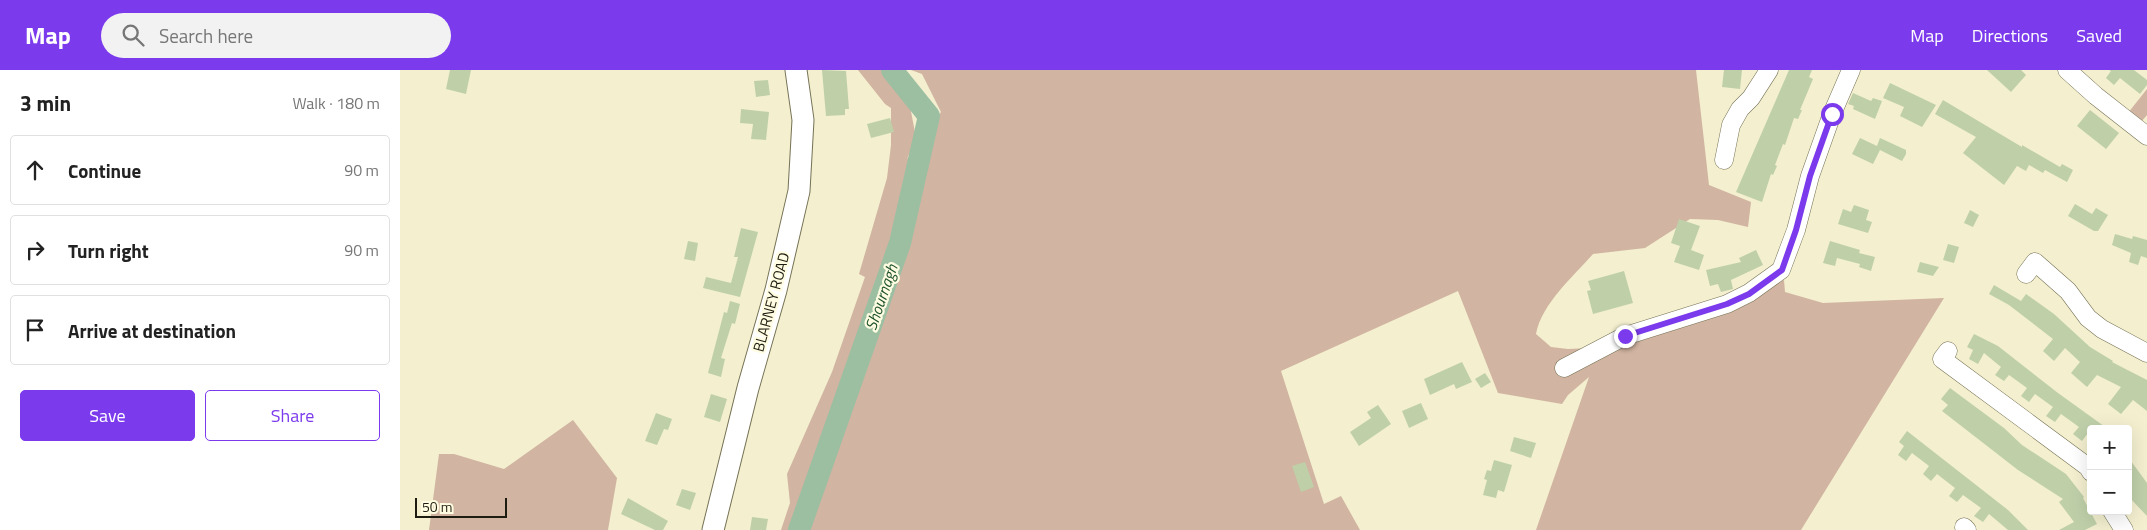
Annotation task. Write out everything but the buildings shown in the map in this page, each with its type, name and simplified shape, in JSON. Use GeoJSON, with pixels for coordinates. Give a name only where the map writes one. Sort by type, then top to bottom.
{"type":"FeatureCollection","features":[{"type":"Feature","properties":{"kind":"main road","name":"BLARNEY ROAD"},"geometry":{"type":"LineString","coordinates":[[713,530],[737,430],[776,290],[799,191],[803,120],[796,70]]}},
{"type":"Feature","properties":{"kind":"street"},"geometry":{"type":"LineString","coordinates":[[1724,160],[1731,125],[1740,108],[1752,98],[1769,70]]}},
{"type":"Feature","properties":{"kind":"street"},"geometry":{"type":"LineString","coordinates":[[1564,368],[1625,336],[1749,294],[1782,270],[1819,151],[1832,114],[1851,70]]}},
{"type":"Feature","properties":{"kind":"street"},"geometry":{"type":"LineString","coordinates":[[2071,72],[2147,136]]}},
{"type":"Feature","properties":{"kind":"street"},"geometry":{"type":"LineString","coordinates":[[2026,274],[2035,262],[2068,291],[2088,318],[2102,329],[2147,352]]}},
{"type":"Feature","properties":{"kind":"street"},"geometry":{"type":"LineString","coordinates":[[1948,351],[1942,359],[2090,470]]}},
{"type":"Feature","properties":{"kind":"street"},"geometry":{"type":"LineString","coordinates":[[2115,515],[2124,530]]}},
{"type":"Feature","properties":{"kind":"shaded area"},"geometry":{"type":"Polygon","coordinates":[[[858,70],[884,70],[910,106],[916,138],[907,159],[941,112],[922,74],[911,70],[1696,70],[1709,185],[1751,202],[1748,227],[1718,220],[1690,219],[1645,248],[1593,254],[1551,301],[1539,323],[1536,334],[1551,347],[1568,349],[1613,347],[1784,280],[1785,292],[1823,303],[1944,298],[1801,530],[1536,530],[1589,377],[1568,395],[1562,404],[1498,393],[1458,291],[1281,371],[1324,504],[1341,496],[1360,530],[781,530],[790,503],[787,474],[832,372],[865,277],[859,274],[887,178],[891,145],[891,108],[885,104],[858,70]]]}},
{"type":"Feature","properties":{"kind":"shaded area"},"geometry":{"type":"Polygon","coordinates":[[[2147,89],[2147,115],[2141,122],[2128,113],[2147,89]]]}},
{"type":"Feature","properties":{"kind":"shaded area"},"geometry":{"type":"Polygon","coordinates":[[[573,420],[617,478],[608,530],[429,530],[439,454],[454,454],[504,469],[573,420]]]}},
{"type":"Feature","properties":{"kind":"waterway","name":"Shournagh"},"geometry":{"type":"LineString","coordinates":[[799,530],[900,243],[929,116],[892,70]]}},
{"type":"Feature","properties":{"kind":"route"},"geometry":{"type":"LineString","coordinates":[[1625,336],[1727,304],[1749,294],[1782,270],[1796,230],[1810,176],[1832,114]]}}]}
